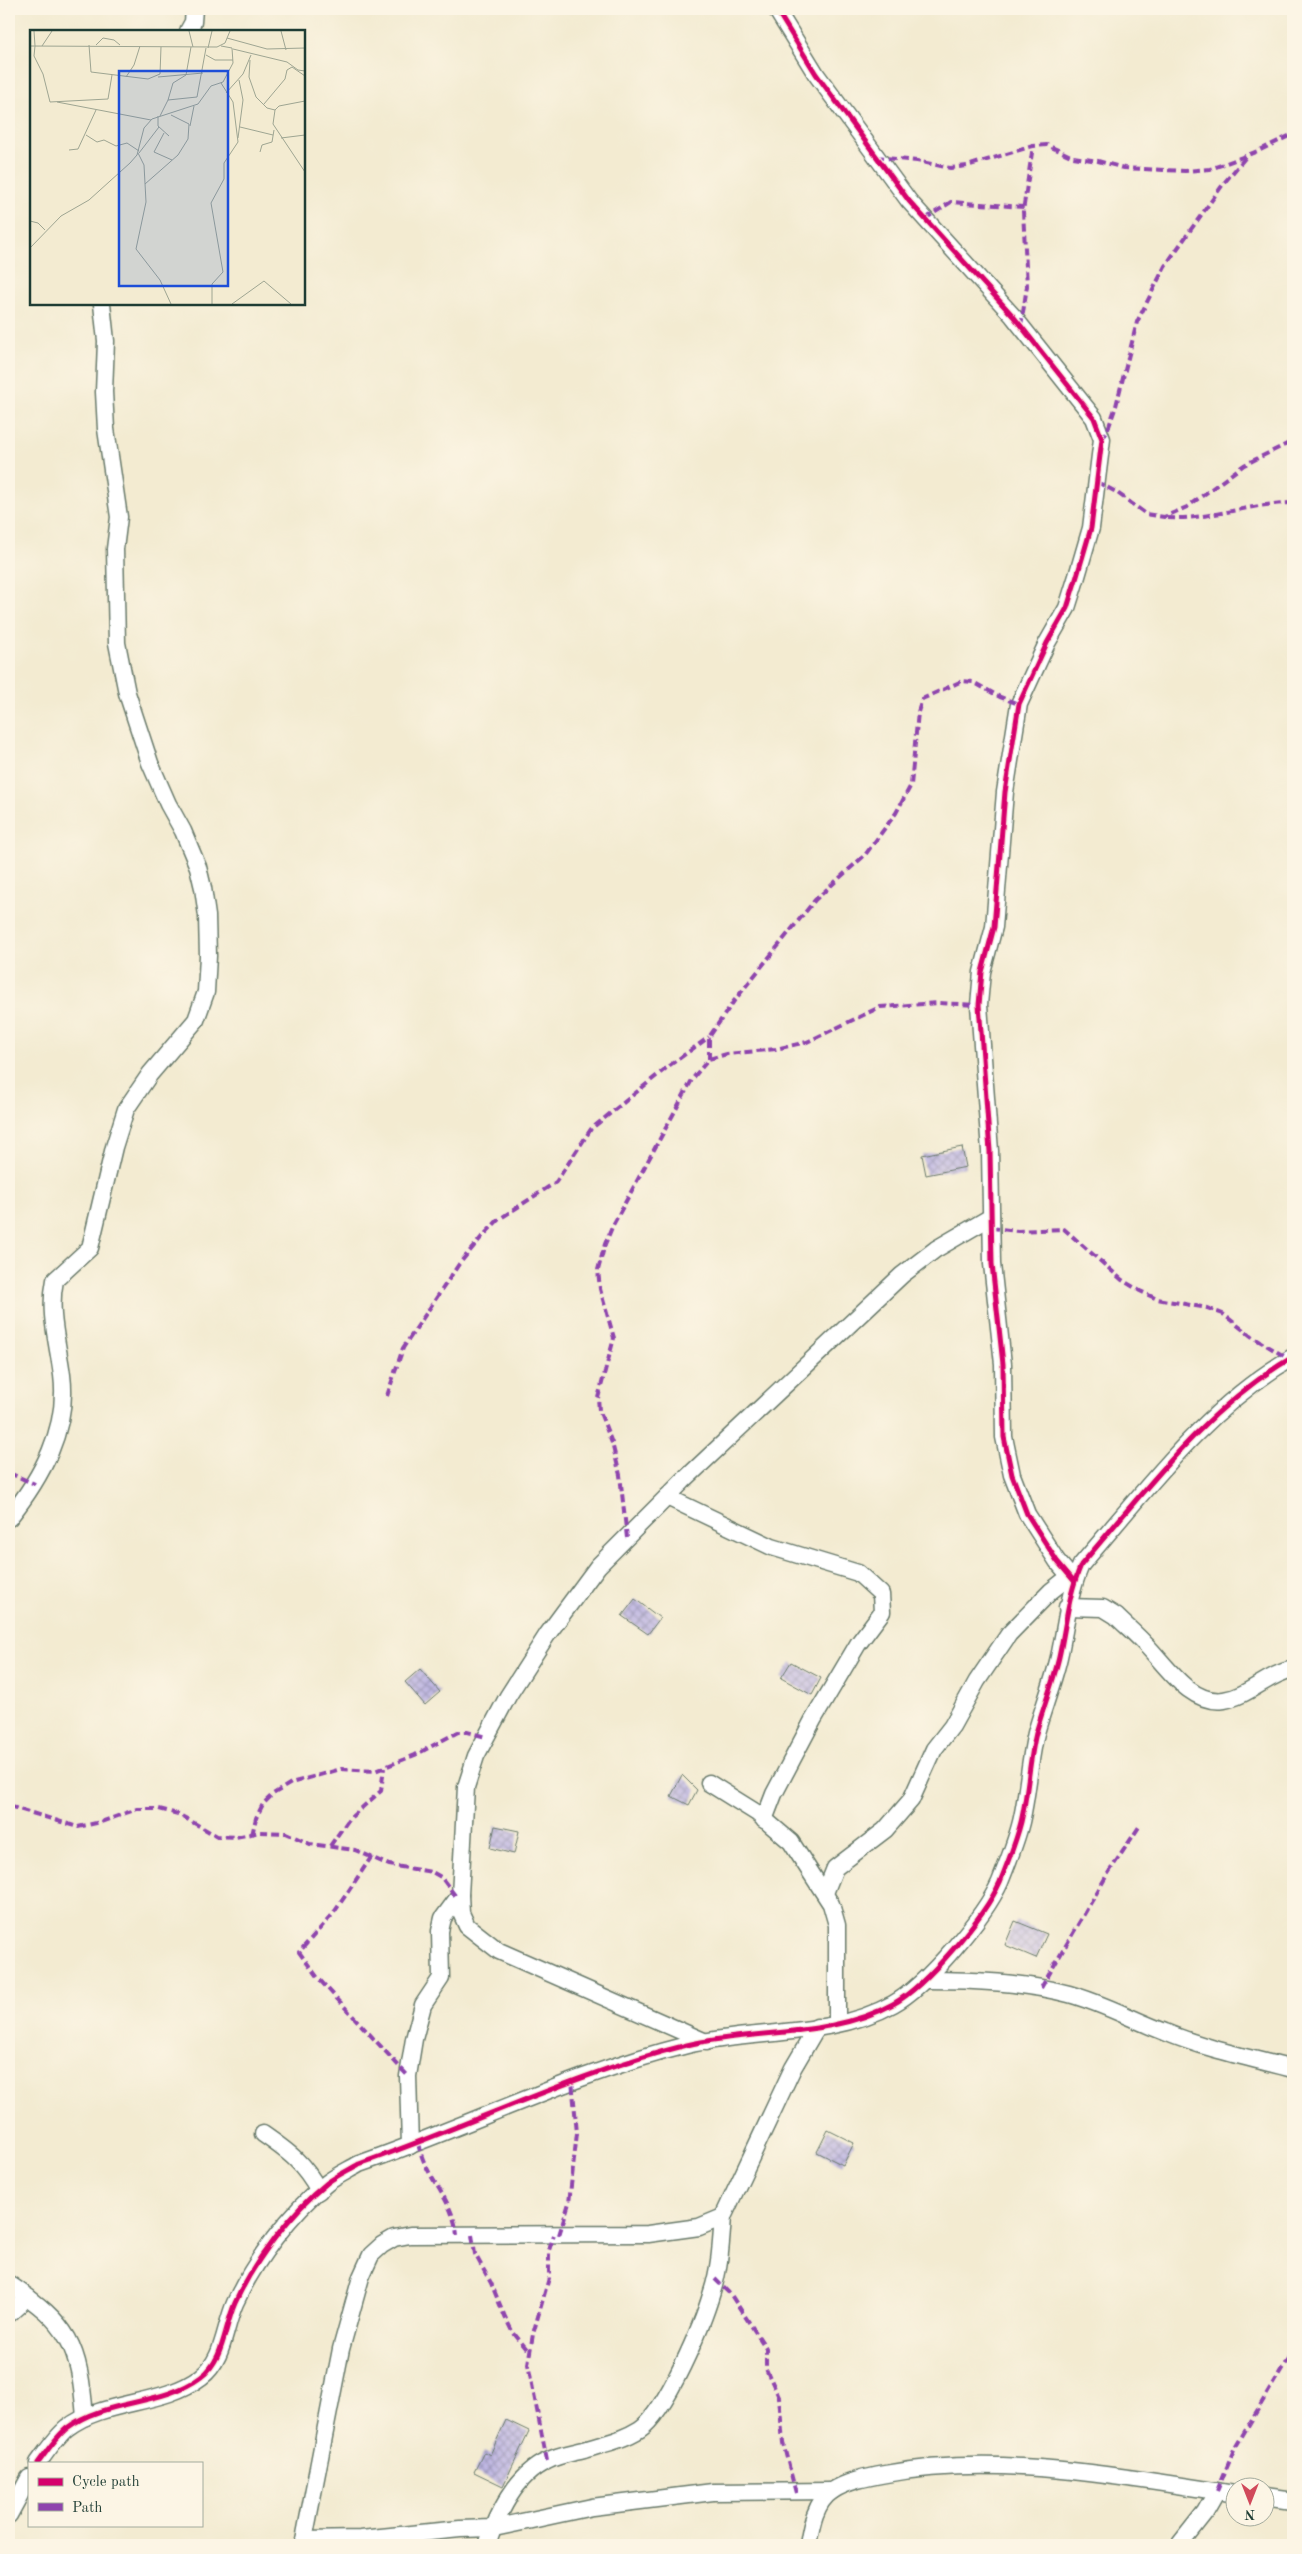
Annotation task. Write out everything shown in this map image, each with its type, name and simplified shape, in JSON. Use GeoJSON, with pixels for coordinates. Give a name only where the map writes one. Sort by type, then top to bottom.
{"type":"FeatureCollection","features":[{"type":"Feature","properties":{"kind":"street"},"geometry":{"type":"LineString","coordinates":[[189,30],[193,22],[194,9]]}},
{"type":"Feature","properties":{"kind":"street"},"geometry":{"type":"LineString","coordinates":[[776,9],[816,74],[910,201],[1013,316],[1094,418],[1102,439],[1101,458],[1086,550],[1067,608],[1046,643],[1020,704],[1005,792],[994,927],[982,972],[979,1005],[990,1151],[992,1264],[1003,1364],[1004,1437],[1012,1475],[1027,1514],[1057,1561],[1072,1579]]}},
{"type":"Feature","properties":{"kind":"street"},"geometry":{"type":"LineString","coordinates":[[9,1518],[35,1484],[46,1464],[64,1398],[52,1311],[55,1280],[90,1248],[114,1147],[126,1109],[150,1074],[196,1020],[206,992],[208,956],[203,888],[184,831],[168,804],[150,763],[127,693],[117,642],[115,549],[119,517],[106,429],[104,392],[106,341],[102,305]]}},
{"type":"Feature","properties":{"kind":"street"},"geometry":{"type":"LineString","coordinates":[[706,2042],[499,1951],[467,1926],[461,1913],[460,1895],[466,1787],[476,1756],[508,1696],[547,1636],[598,1566],[800,1369],[902,1275],[936,1249],[991,1217]]}},
{"type":"Feature","properties":{"kind":"street"},"geometry":{"type":"LineString","coordinates":[[39,2462],[67,2428],[85,2417],[170,2391],[201,2377],[212,2367],[220,2352],[235,2304],[266,2250],[327,2183],[359,2164],[410,2146],[495,2110],[603,2069],[706,2042],[817,2028],[872,2014],[910,1994],[926,1980],[982,1911],[998,1885],[1011,1852],[1021,1822],[1035,1735],[1057,1667],[1072,1579],[1081,1565],[1165,1466],[1206,1423],[1270,1370],[1293,1356]]}},
{"type":"Feature","properties":{"kind":"street"},"geometry":{"type":"LineString","coordinates":[[667,1497],[772,1547],[858,1573],[881,1594],[882,1612],[858,1644],[813,1720],[774,1794],[764,1820]]}},
{"type":"Feature","properties":{"kind":"street"},"geometry":{"type":"LineString","coordinates":[[825,1893],[835,1868],[885,1830],[911,1800],[934,1749],[952,1726],[977,1681],[1009,1634],[1051,1591],[1072,1579]]}},
{"type":"Feature","properties":{"kind":"street"},"geometry":{"type":"LineString","coordinates":[[1068,1607],[1103,1608],[1116,1616],[1188,1689],[1207,1700],[1224,1700],[1247,1691],[1281,1671],[1293,1669]]}},
{"type":"Feature","properties":{"kind":"street"},"geometry":{"type":"LineString","coordinates":[[709,1783],[764,1820],[791,1842],[831,1904],[837,1925],[837,2024]]}},
{"type":"Feature","properties":{"kind":"street"},"geometry":{"type":"LineString","coordinates":[[410,2146],[408,2076],[414,2039],[423,2005],[441,1978],[440,1931],[443,1918],[460,1895]]}},
{"type":"Feature","properties":{"kind":"street"},"geometry":{"type":"LineString","coordinates":[[926,1980],[972,1980],[1041,1988],[1070,1994],[1100,2004],[1166,2033],[1293,2069]]}},
{"type":"Feature","properties":{"kind":"street"},"geometry":{"type":"LineString","coordinates":[[487,2545],[518,2484],[530,2472],[547,2461],[624,2438],[642,2427],[656,2413],[688,2350],[712,2292],[720,2259],[723,2217],[793,2068],[817,2028]]}},
{"type":"Feature","properties":{"kind":"street"},"geometry":{"type":"LineString","coordinates":[[263,2134],[299,2160],[310,2173],[319,2191]]}},
{"type":"Feature","properties":{"kind":"street"},"geometry":{"type":"LineString","coordinates":[[723,2217],[699,2227],[648,2234],[410,2235],[394,2238],[382,2245],[371,2255],[360,2277],[344,2340],[303,2543],[460,2529],[494,2528],[592,2507],[713,2492],[832,2491],[873,2476],[913,2469],[960,2465],[1034,2469],[1138,2479],[1224,2492]]}},
{"type":"Feature","properties":{"kind":"street"},"geometry":{"type":"LineString","coordinates":[[9,2284],[43,2307],[67,2334],[80,2375],[85,2417]]}},
{"type":"Feature","properties":{"kind":"street"},"geometry":{"type":"LineString","coordinates":[[9,2314],[28,2297]]}},
{"type":"Feature","properties":{"kind":"street"},"geometry":{"type":"LineString","coordinates":[[9,2515],[28,2480]]}},
{"type":"Feature","properties":{"kind":"street"},"geometry":{"type":"LineString","coordinates":[[808,2545],[813,2518],[832,2491]]}},
{"type":"Feature","properties":{"kind":"street"},"geometry":{"type":"LineString","coordinates":[[1178,2545],[1205,2512],[1218,2491]]}},
{"type":"Feature","properties":{"kind":"street"},"geometry":{"type":"LineString","coordinates":[[1274,2498],[1293,2501]]}},
{"type":"Feature","properties":{"kind":"building"},"geometry":{"type":"Polygon","coordinates":[[[962,1147],[966,1167],[926,1175],[922,1155],[962,1147]]]}},
{"type":"Feature","properties":{"kind":"building"},"geometry":{"type":"Polygon","coordinates":[[[635,1599],[660,1618],[648,1634],[622,1616],[635,1599]]]}},
{"type":"Feature","properties":{"kind":"building"},"geometry":{"type":"Polygon","coordinates":[[[791,1662],[821,1678],[812,1695],[781,1678],[791,1662]]]}},
{"type":"Feature","properties":{"kind":"building"},"geometry":{"type":"Polygon","coordinates":[[[420,1669],[440,1692],[425,1705],[405,1682],[420,1669]]]}},
{"type":"Feature","properties":{"kind":"building"},"geometry":{"type":"Polygon","coordinates":[[[682,1775],[697,1790],[689,1805],[671,1796],[682,1775]]]}},
{"type":"Feature","properties":{"kind":"building"},"geometry":{"type":"Polygon","coordinates":[[[495,1826],[519,1831],[514,1854],[490,1848],[495,1826]]]}},
{"type":"Feature","properties":{"kind":"building"},"geometry":{"type":"Polygon","coordinates":[[[1015,1921],[1047,1934],[1036,1958],[1005,1945],[1015,1921]]]}},
{"type":"Feature","properties":{"kind":"building"},"geometry":{"type":"Polygon","coordinates":[[[828,2130],[854,2143],[843,2165],[817,2152],[828,2130]]]}},
{"type":"Feature","properties":{"kind":"building"},"geometry":{"type":"Polygon","coordinates":[[[506,2420],[529,2431],[503,2486],[474,2472],[484,2452],[490,2455],[506,2420]]]}},
{"type":"Feature","properties":{"kind":"marked path"},"geometry":{"type":"LineString","coordinates":[[876,157],[917,161],[950,168],[967,166],[1033,146],[1047,145],[1073,157],[1124,168],[1185,171],[1210,169],[1258,151],[1293,134]]}},
{"type":"Feature","properties":{"kind":"marked path"},"geometry":{"type":"LineString","coordinates":[[1021,326],[1027,286],[1023,211],[1033,146]]}},
{"type":"Feature","properties":{"kind":"marked path"},"geometry":{"type":"LineString","coordinates":[[1102,439],[1107,432],[1116,406],[1137,322],[1165,266],[1224,183],[1245,158]]}},
{"type":"Feature","properties":{"kind":"marked path"},"geometry":{"type":"LineString","coordinates":[[925,219],[951,202],[1024,207]]}},
{"type":"Feature","properties":{"kind":"marked path"},"geometry":{"type":"LineString","coordinates":[[1097,482],[1116,492],[1146,514],[1164,517],[1187,507],[1244,465],[1293,441]]}},
{"type":"Feature","properties":{"kind":"marked path"},"geometry":{"type":"LineString","coordinates":[[1167,518],[1183,518],[1293,503]]}},
{"type":"Feature","properties":{"kind":"marked path"},"geometry":{"type":"LineString","coordinates":[[709,1059],[709,1037],[734,1001],[815,900],[865,855],[896,813],[911,785],[918,712],[922,699],[962,681],[973,682],[1000,697],[1019,704]]}},
{"type":"Feature","properties":{"kind":"marked path"},"geometry":{"type":"LineString","coordinates":[[627,1538],[620,1475],[612,1443],[599,1410],[598,1398],[614,1338],[600,1289],[598,1270],[605,1244],[613,1225],[693,1078],[709,1059],[727,1054],[776,1049],[807,1042],[880,1007],[938,1003],[979,1005]]}},
{"type":"Feature","properties":{"kind":"marked path"},"geometry":{"type":"LineString","coordinates":[[387,1396],[403,1348],[459,1264],[480,1239],[498,1220],[556,1182],[591,1129],[670,1065],[709,1037]]}},
{"type":"Feature","properties":{"kind":"marked path"},"geometry":{"type":"LineString","coordinates":[[991,1228],[1018,1231],[1064,1229],[1122,1280],[1140,1291],[1157,1299],[1207,1308],[1223,1314],[1251,1336],[1289,1359]]}},
{"type":"Feature","properties":{"kind":"marked path"},"geometry":{"type":"LineString","coordinates":[[9,1473],[35,1484]]}},
{"type":"Feature","properties":{"kind":"marked path"},"geometry":{"type":"LineString","coordinates":[[252,1835],[256,1818],[263,1804],[273,1794],[291,1783],[341,1769],[375,1771],[415,1755],[458,1732],[467,1732],[486,1737]]}},
{"type":"Feature","properties":{"kind":"marked path"},"geometry":{"type":"LineString","coordinates":[[330,1846],[349,1819],[381,1791],[384,1768]]}},
{"type":"Feature","properties":{"kind":"marked path"},"geometry":{"type":"LineString","coordinates":[[9,1806],[78,1827],[101,1822],[137,1809],[159,1809],[178,1814],[217,1836],[236,1837],[260,1832],[286,1833],[310,1844],[355,1850],[389,1865],[432,1872],[441,1877],[457,1898]]}},
{"type":"Feature","properties":{"kind":"marked path"},"geometry":{"type":"LineString","coordinates":[[1041,1988],[1107,1875],[1139,1827]]}},
{"type":"Feature","properties":{"kind":"marked path"},"geometry":{"type":"LineString","coordinates":[[372,1856],[333,1914],[299,1952],[318,1978],[408,2076]]}},
{"type":"Feature","properties":{"kind":"marked path"},"geometry":{"type":"LineString","coordinates":[[559,2235],[569,2203],[577,2133],[572,2081]]}},
{"type":"Feature","properties":{"kind":"marked path"},"geometry":{"type":"LineString","coordinates":[[418,2143],[427,2168],[450,2209],[457,2235]]}},
{"type":"Feature","properties":{"kind":"marked path"},"geometry":{"type":"LineString","coordinates":[[472,2235],[475,2254],[491,2283],[505,2317],[512,2331],[530,2353]]}},
{"type":"Feature","properties":{"kind":"marked path"},"geometry":{"type":"LineString","coordinates":[[547,2461],[528,2364],[533,2334],[549,2278],[549,2250],[554,2235]]}},
{"type":"Feature","properties":{"kind":"marked path"},"geometry":{"type":"LineString","coordinates":[[715,2279],[731,2295],[766,2348],[766,2369],[779,2397],[783,2443],[796,2493]]}},
{"type":"Feature","properties":{"kind":"marked path"},"geometry":{"type":"LineString","coordinates":[[1217,2491],[1235,2448],[1293,2350]]}},
{"type":"Feature","properties":{"kind":"cycle path"},"geometry":{"type":"LineString","coordinates":[[776,9],[816,74],[909,201],[1013,316],[1094,418],[1102,439],[1091,528],[1067,608],[1047,643],[1019,704],[1005,792],[994,927],[982,972],[979,1005],[990,1151],[992,1264],[1003,1364],[1004,1437],[1012,1475],[1027,1514],[1057,1561],[1074,1581]]}},
{"type":"Feature","properties":{"kind":"cycle path"},"geometry":{"type":"LineString","coordinates":[[39,2462],[67,2428],[82,2419],[99,2412],[169,2393],[186,2386],[209,2370],[219,2353],[235,2303],[263,2254],[287,2223],[313,2195],[331,2180],[359,2164],[563,2085],[645,2057],[713,2040],[819,2028],[869,2015],[893,2004],[922,1982],[953,1949],[982,1913],[1000,1882],[1009,1860],[1019,1830],[1036,1733],[1057,1667],[1070,1599],[1081,1565],[1153,1480],[1205,1425],[1232,1400],[1262,1377],[1293,1357]]}}]}
